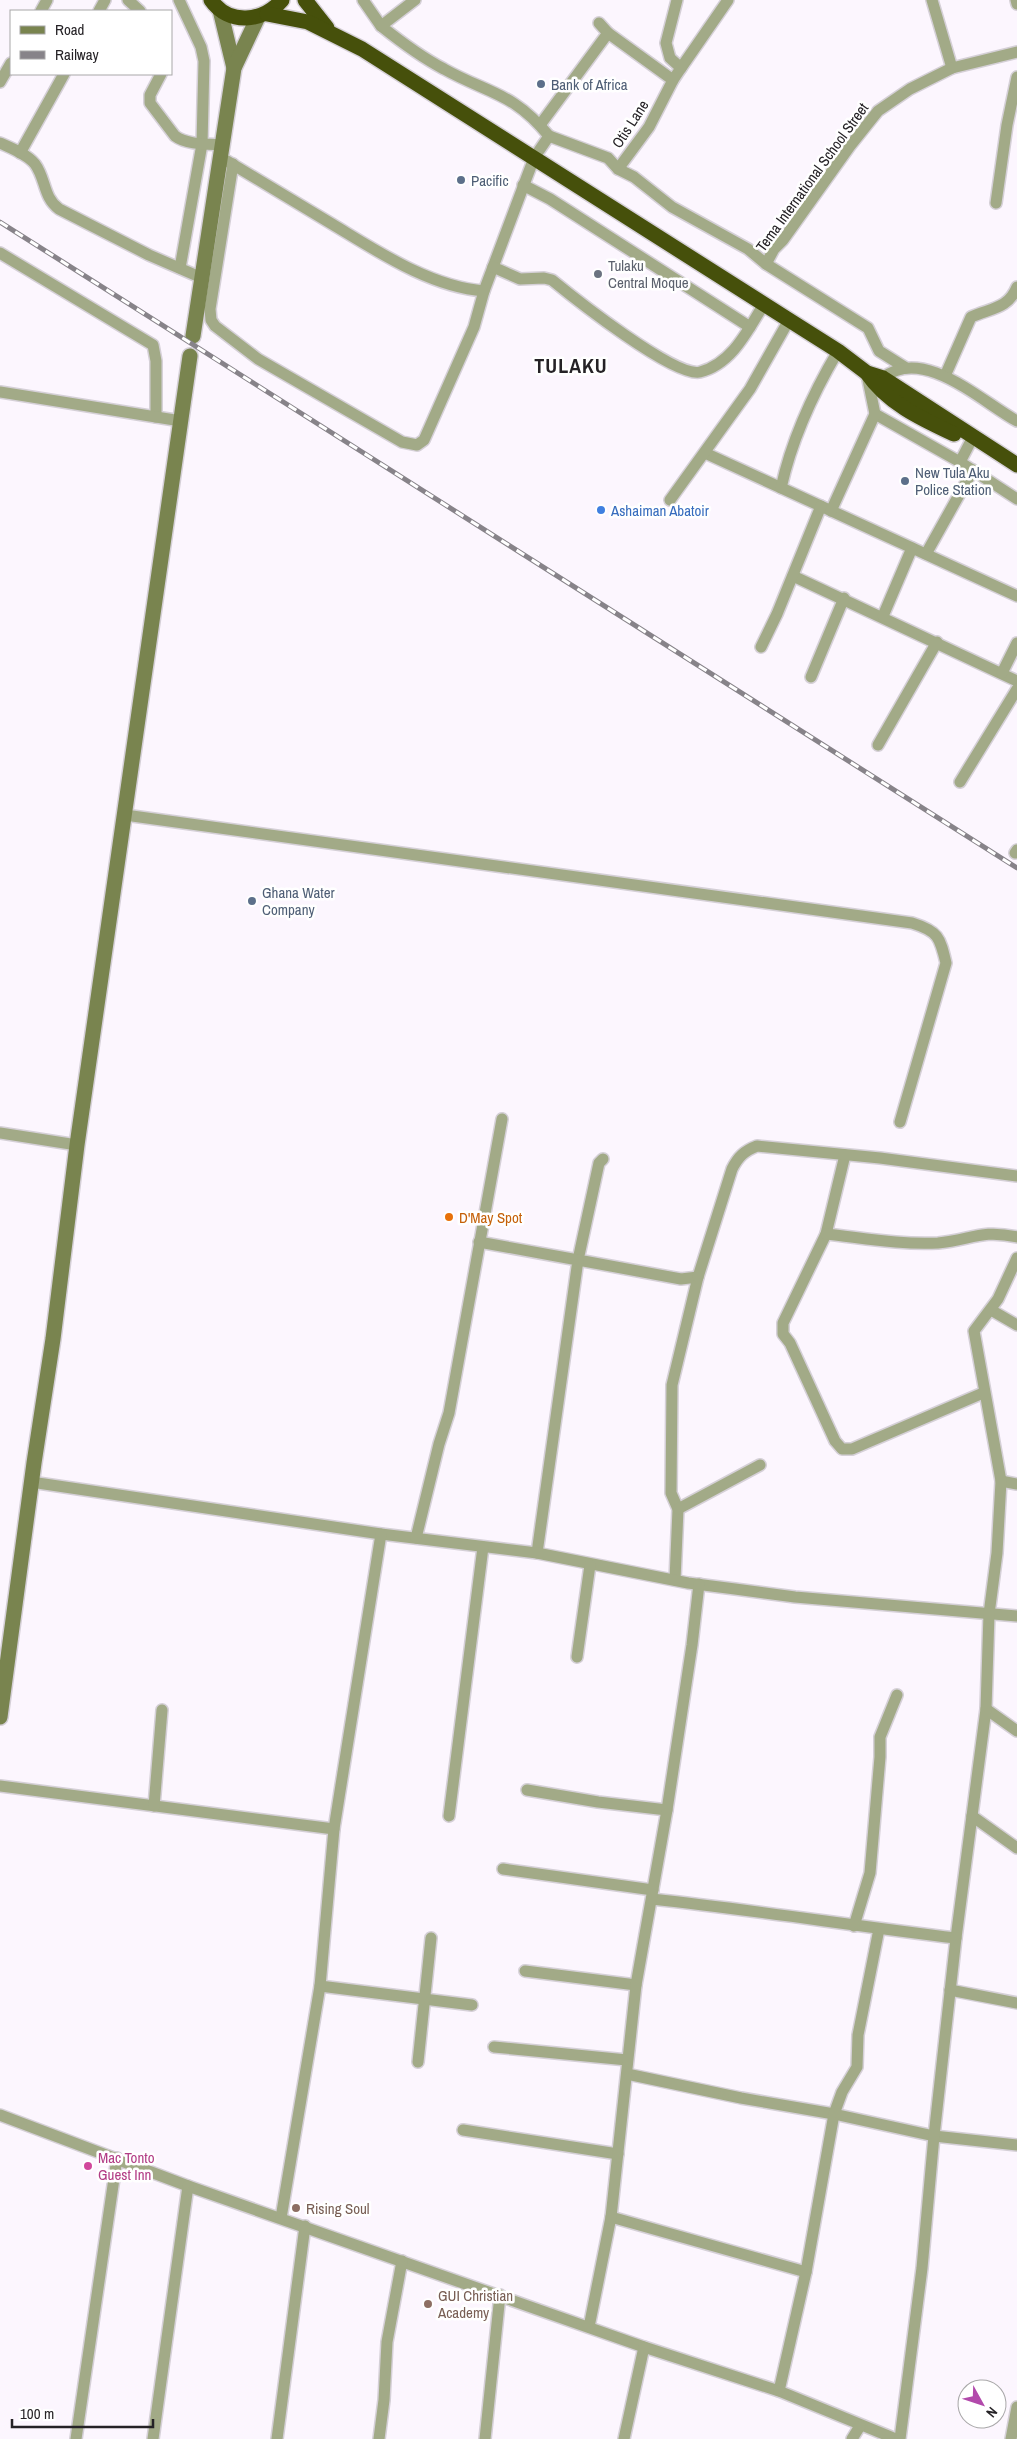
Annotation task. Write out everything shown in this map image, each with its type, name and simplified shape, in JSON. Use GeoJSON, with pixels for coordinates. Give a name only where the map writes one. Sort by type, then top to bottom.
{"type":"FeatureCollection","features":[{"type":"Feature","properties":{"kind":"highway"},"geometry":{"type":"LineString","coordinates":[[262,15],[282,0]]}},
{"type":"Feature","properties":{"kind":"highway"},"geometry":{"type":"LineString","coordinates":[[304,0],[330,31]]}},
{"type":"Feature","properties":{"kind":"highway"},"geometry":{"type":"LineString","coordinates":[[216,5],[238,18],[262,15],[298,18],[330,31],[444,100],[838,351],[867,373],[879,390],[898,404],[954,434],[973,437]]}},
{"type":"Feature","properties":{"kind":"highway"},"geometry":{"type":"LineString","coordinates":[[867,373],[883,378],[1017,465]]}},
{"type":"Feature","properties":{"kind":"street"},"geometry":{"type":"LineString","coordinates":[[128,0],[139,10]]}},
{"type":"Feature","properties":{"kind":"street"},"geometry":{"type":"LineString","coordinates":[[179,0],[201,47],[204,61],[202,144],[180,268]]}},
{"type":"Feature","properties":{"kind":"street"},"geometry":{"type":"LineString","coordinates":[[216,5],[234,68],[210,309],[211,320],[215,326],[258,358],[402,442],[417,445],[424,440],[474,327],[484,290],[523,185],[534,158],[548,136],[540,125],[519,105],[501,94],[439,66],[418,54],[382,26],[363,0]]}},
{"type":"Feature","properties":{"kind":"street"},"geometry":{"type":"LineString","coordinates":[[382,26],[415,0]]}},
{"type":"Feature","properties":{"kind":"street"},"geometry":{"type":"LineString","coordinates":[[677,0],[666,43],[670,58],[681,68]]}},
{"type":"Feature","properties":{"kind":"street","name":"Otis Lane"},"geometry":{"type":"LineString","coordinates":[[548,136],[608,158],[618,169],[648,127],[673,80],[728,0]]}},
{"type":"Feature","properties":{"kind":"street"},"geometry":{"type":"LineString","coordinates":[[932,0],[952,68]]}},
{"type":"Feature","properties":{"kind":"street"},"geometry":{"type":"LineString","coordinates":[[1016,0],[1017,4]]}},
{"type":"Feature","properties":{"kind":"street"},"geometry":{"type":"LineString","coordinates":[[234,68],[262,15]]}},
{"type":"Feature","properties":{"kind":"street"},"geometry":{"type":"LineString","coordinates":[[599,23],[608,33],[673,80]]}},
{"type":"Feature","properties":{"kind":"street"},"geometry":{"type":"LineString","coordinates":[[540,125],[608,33]]}},
{"type":"Feature","properties":{"kind":"street","name":"Tema International School Street"},"geometry":{"type":"LineString","coordinates":[[618,169],[634,177],[672,207],[748,248],[766,264],[774,249],[783,240],[850,146],[878,111],[910,89],[952,68],[1017,52]]}},
{"type":"Feature","properties":{"kind":"street"},"geometry":{"type":"LineString","coordinates":[[0,82],[10,65]]}},
{"type":"Feature","properties":{"kind":"street"},"geometry":{"type":"LineString","coordinates":[[20,153],[63,75]]}},
{"type":"Feature","properties":{"kind":"street"},"geometry":{"type":"LineString","coordinates":[[160,75],[150,95],[150,103],[179,140],[202,144],[226,156],[395,262],[472,290],[484,290]]}},
{"type":"Feature","properties":{"kind":"street"},"geometry":{"type":"LineString","coordinates":[[996,203],[1007,124],[1017,77]]}},
{"type":"Feature","properties":{"kind":"street"},"geometry":{"type":"LineString","coordinates":[[0,143],[20,153],[36,165],[45,193],[51,203],[59,209],[149,255],[202,278]]}},
{"type":"Feature","properties":{"kind":"street"},"geometry":{"type":"LineString","coordinates":[[193,336],[202,278],[226,156]]}},
{"type":"Feature","properties":{"kind":"street"},"geometry":{"type":"LineString","coordinates":[[523,185],[550,199],[750,327]]}},
{"type":"Feature","properties":{"kind":"street"},"geometry":{"type":"LineString","coordinates":[[0,253],[153,345],[156,361],[156,417]]}},
{"type":"Feature","properties":{"kind":"street"},"geometry":{"type":"LineString","coordinates":[[766,264],[868,328],[879,351],[906,368]]}},
{"type":"Feature","properties":{"kind":"street"},"geometry":{"type":"LineString","coordinates":[[494,267],[520,279],[544,278],[552,280],[644,348],[688,371],[698,373],[722,361],[733,352],[764,304]]}},
{"type":"Feature","properties":{"kind":"street"},"geometry":{"type":"LineString","coordinates":[[946,376],[971,317],[1004,305],[1010,300],[1017,287]]}},
{"type":"Feature","properties":{"kind":"street"},"geometry":{"type":"LineString","coordinates":[[670,500],[758,377],[789,320]]}},
{"type":"Feature","properties":{"kind":"street"},"geometry":{"type":"LineString","coordinates":[[781,488],[786,465],[804,412],[838,351]]}},
{"type":"Feature","properties":{"kind":"street"},"geometry":{"type":"LineString","coordinates":[[0,1717],[31,1482],[53,1339],[77,1145],[190,356]]}},
{"type":"Feature","properties":{"kind":"street"},"geometry":{"type":"LineString","coordinates":[[883,378],[889,373],[906,368],[924,369],[946,376],[1017,421]]}},
{"type":"Feature","properties":{"kind":"street"},"geometry":{"type":"LineString","coordinates":[[761,647],[826,508],[875,414],[867,373]]}},
{"type":"Feature","properties":{"kind":"street"},"geometry":{"type":"LineString","coordinates":[[0,392],[180,421]]}},
{"type":"Feature","properties":{"kind":"street"},"geometry":{"type":"LineString","coordinates":[[875,414],[960,462],[1017,499]]}},
{"type":"Feature","properties":{"kind":"street"},"geometry":{"type":"LineString","coordinates":[[960,462],[973,437]]}},
{"type":"Feature","properties":{"kind":"street"},"geometry":{"type":"LineString","coordinates":[[705,453],[1017,596]]}},
{"type":"Feature","properties":{"kind":"street"},"geometry":{"type":"LineString","coordinates":[[926,554],[973,470]]}},
{"type":"Feature","properties":{"kind":"street"},"geometry":{"type":"LineString","coordinates":[[883,616],[912,548]]}},
{"type":"Feature","properties":{"kind":"street"},"geometry":{"type":"LineString","coordinates":[[793,576],[883,616],[1017,681]]}},
{"type":"Feature","properties":{"kind":"street"},"geometry":{"type":"LineString","coordinates":[[811,677],[844,598]]}},
{"type":"Feature","properties":{"kind":"street"},"geometry":{"type":"LineString","coordinates":[[878,745],[937,642]]}},
{"type":"Feature","properties":{"kind":"street"},"geometry":{"type":"LineString","coordinates":[[1002,673],[1017,643]]}},
{"type":"Feature","properties":{"kind":"street"},"geometry":{"type":"LineString","coordinates":[[960,782],[1017,689]]}},
{"type":"Feature","properties":{"kind":"street"},"geometry":{"type":"LineString","coordinates":[[125,815],[912,923],[929,928],[941,939],[946,963],[900,1122]]}},
{"type":"Feature","properties":{"kind":"street"},"geometry":{"type":"LineString","coordinates":[[416,1538],[439,1444],[449,1413],[502,1119]]}},
{"type":"Feature","properties":{"kind":"street"},"geometry":{"type":"LineString","coordinates":[[0,1133],[77,1145]]}},
{"type":"Feature","properties":{"kind":"street"},"geometry":{"type":"LineString","coordinates":[[675,1580],[678,1509],[671,1493],[672,1385],[698,1277],[732,1169],[737,1160],[746,1150],[757,1146],[880,1158],[1017,1176]]}},
{"type":"Feature","properties":{"kind":"street"},"geometry":{"type":"LineString","coordinates":[[845,1155],[826,1234],[782,1322],[783,1334],[790,1343],[835,1441],[842,1449],[852,1449],[984,1393]]}},
{"type":"Feature","properties":{"kind":"street"},"geometry":{"type":"LineString","coordinates":[[537,1553],[578,1260],[599,1163],[603,1159]]}},
{"type":"Feature","properties":{"kind":"street"},"geometry":{"type":"LineString","coordinates":[[826,1234],[885,1241],[936,1243],[989,1233],[1017,1237]]}},
{"type":"Feature","properties":{"kind":"street"},"geometry":{"type":"LineString","coordinates":[[479,1242],[681,1279],[698,1277]]}},
{"type":"Feature","properties":{"kind":"street"},"geometry":{"type":"LineString","coordinates":[[900,2439],[922,2268],[934,2136],[956,1938],[986,1709],[989,1614],[998,1553],[1001,1481],[974,1331],[991,1310],[1006,1286],[1017,1258]]}},
{"type":"Feature","properties":{"kind":"street"},"geometry":{"type":"LineString","coordinates":[[991,1310],[1017,1325]]}},
{"type":"Feature","properties":{"kind":"street"},"geometry":{"type":"LineString","coordinates":[[678,1509],[760,1465]]}},
{"type":"Feature","properties":{"kind":"street"},"geometry":{"type":"LineString","coordinates":[[1001,1481],[1017,1484]]}},
{"type":"Feature","properties":{"kind":"street"},"geometry":{"type":"LineString","coordinates":[[31,1482],[381,1534],[537,1553],[590,1565],[698,1584],[795,1597],[1017,1616]]}},
{"type":"Feature","properties":{"kind":"street"},"geometry":{"type":"LineString","coordinates":[[282,2218],[320,1986],[334,1829],[381,1534]]}},
{"type":"Feature","properties":{"kind":"street"},"geometry":{"type":"LineString","coordinates":[[449,1816],[482,1547]]}},
{"type":"Feature","properties":{"kind":"street"},"geometry":{"type":"LineString","coordinates":[[577,1656],[590,1565]]}},
{"type":"Feature","properties":{"kind":"street"},"geometry":{"type":"LineString","coordinates":[[589,2328],[611,2217],[636,1985],[667,1810],[692,1645],[698,1584]]}},
{"type":"Feature","properties":{"kind":"street"},"geometry":{"type":"LineString","coordinates":[[854,1926],[870,1873],[880,1737],[897,1695]]}},
{"type":"Feature","properties":{"kind":"street"},"geometry":{"type":"LineString","coordinates":[[986,1709],[1017,1731]]}},
{"type":"Feature","properties":{"kind":"street"},"geometry":{"type":"LineString","coordinates":[[154,1806],[162,1710]]}},
{"type":"Feature","properties":{"kind":"street"},"geometry":{"type":"LineString","coordinates":[[0,1786],[334,1829]]}},
{"type":"Feature","properties":{"kind":"street"},"geometry":{"type":"LineString","coordinates":[[527,1790],[598,1802],[667,1810]]}},
{"type":"Feature","properties":{"kind":"street"},"geometry":{"type":"LineString","coordinates":[[972,1816],[1017,1848]]}},
{"type":"Feature","properties":{"kind":"street"},"geometry":{"type":"LineString","coordinates":[[503,1869],[854,1926],[956,1938]]}},
{"type":"Feature","properties":{"kind":"street"},"geometry":{"type":"LineString","coordinates":[[779,2391],[806,2272],[834,2114],[842,2092],[857,2067],[858,2035],[879,1929]]}},
{"type":"Feature","properties":{"kind":"street"},"geometry":{"type":"LineString","coordinates":[[418,2062],[431,1938]]}},
{"type":"Feature","properties":{"kind":"street"},"geometry":{"type":"LineString","coordinates":[[525,1971],[636,1985]]}},
{"type":"Feature","properties":{"kind":"street"},"geometry":{"type":"LineString","coordinates":[[320,1986],[472,2005]]}},
{"type":"Feature","properties":{"kind":"street"},"geometry":{"type":"LineString","coordinates":[[950,1990],[1017,2003]]}},
{"type":"Feature","properties":{"kind":"street"},"geometry":{"type":"LineString","coordinates":[[494,2047],[628,2060]]}},
{"type":"Feature","properties":{"kind":"street"},"geometry":{"type":"LineString","coordinates":[[627,2074],[741,2098],[834,2114],[934,2136],[1017,2145]]}},
{"type":"Feature","properties":{"kind":"street"},"geometry":{"type":"LineString","coordinates":[[0,2115],[188,2186],[589,2328],[779,2391],[860,2426],[896,2439]]}},
{"type":"Feature","properties":{"kind":"street"},"geometry":{"type":"LineString","coordinates":[[463,2130],[618,2154]]}},
{"type":"Feature","properties":{"kind":"street"},"geometry":{"type":"LineString","coordinates":[[76,2439],[117,2158]]}},
{"type":"Feature","properties":{"kind":"street"},"geometry":{"type":"LineString","coordinates":[[152,2439],[188,2186]]}},
{"type":"Feature","properties":{"kind":"street"},"geometry":{"type":"LineString","coordinates":[[611,2217],[806,2272]]}},
{"type":"Feature","properties":{"kind":"street"},"geometry":{"type":"LineString","coordinates":[[277,2439],[305,2226]]}},
{"type":"Feature","properties":{"kind":"street"},"geometry":{"type":"LineString","coordinates":[[379,2439],[384,2400],[387,2342],[402,2261]]}},
{"type":"Feature","properties":{"kind":"street"},"geometry":{"type":"LineString","coordinates":[[485,2439],[500,2295]]}},
{"type":"Feature","properties":{"kind":"street"},"geometry":{"type":"LineString","coordinates":[[624,2439],[644,2347]]}},
{"type":"Feature","properties":{"kind":"street"},"geometry":{"type":"LineString","coordinates":[[1011,2439],[1017,2407]]}},
{"type":"Feature","properties":{"kind":"street"},"geometry":{"type":"LineString","coordinates":[[852,2439],[860,2426]]}},
{"type":"Feature","properties":{"kind":"railway"},"geometry":{"type":"LineString","coordinates":[[0,222],[1017,868]]}},
{"type":"Feature","properties":{"kind":"place","name":"Bank of Africa"},"geometry":{"type":"Point","coordinates":[541,84]}},
{"type":"Feature","properties":{"kind":"place","name":"Pacific"},"geometry":{"type":"Point","coordinates":[461,180]}},
{"type":"Feature","properties":{"kind":"place","name":"Tulaku Central Moque"},"geometry":{"type":"Point","coordinates":[598,274]}},
{"type":"Feature","properties":{"kind":"place","name":"New Tula Aku Police Station"},"geometry":{"type":"Point","coordinates":[905,481]}},
{"type":"Feature","properties":{"kind":"place","name":"Ashaiman Abatoir"},"geometry":{"type":"Point","coordinates":[601,510]}},
{"type":"Feature","properties":{"kind":"place","name":"Ghana Water Company"},"geometry":{"type":"Point","coordinates":[252,901]}},
{"type":"Feature","properties":{"kind":"place","name":"D'May Spot"},"geometry":{"type":"Point","coordinates":[449,1217]}},
{"type":"Feature","properties":{"kind":"place","name":"Mac Tonto Guest Inn"},"geometry":{"type":"Point","coordinates":[88,2166]}},
{"type":"Feature","properties":{"kind":"place","name":"Rising Soul"},"geometry":{"type":"Point","coordinates":[296,2208]}},
{"type":"Feature","properties":{"kind":"place","name":"GUI Christian Academy"},"geometry":{"type":"Point","coordinates":[428,2304]}},
{"type":"Feature","properties":{"kind":"district","name":"TULAKU"},"geometry":{"type":"Point","coordinates":[571,365]}}]}
